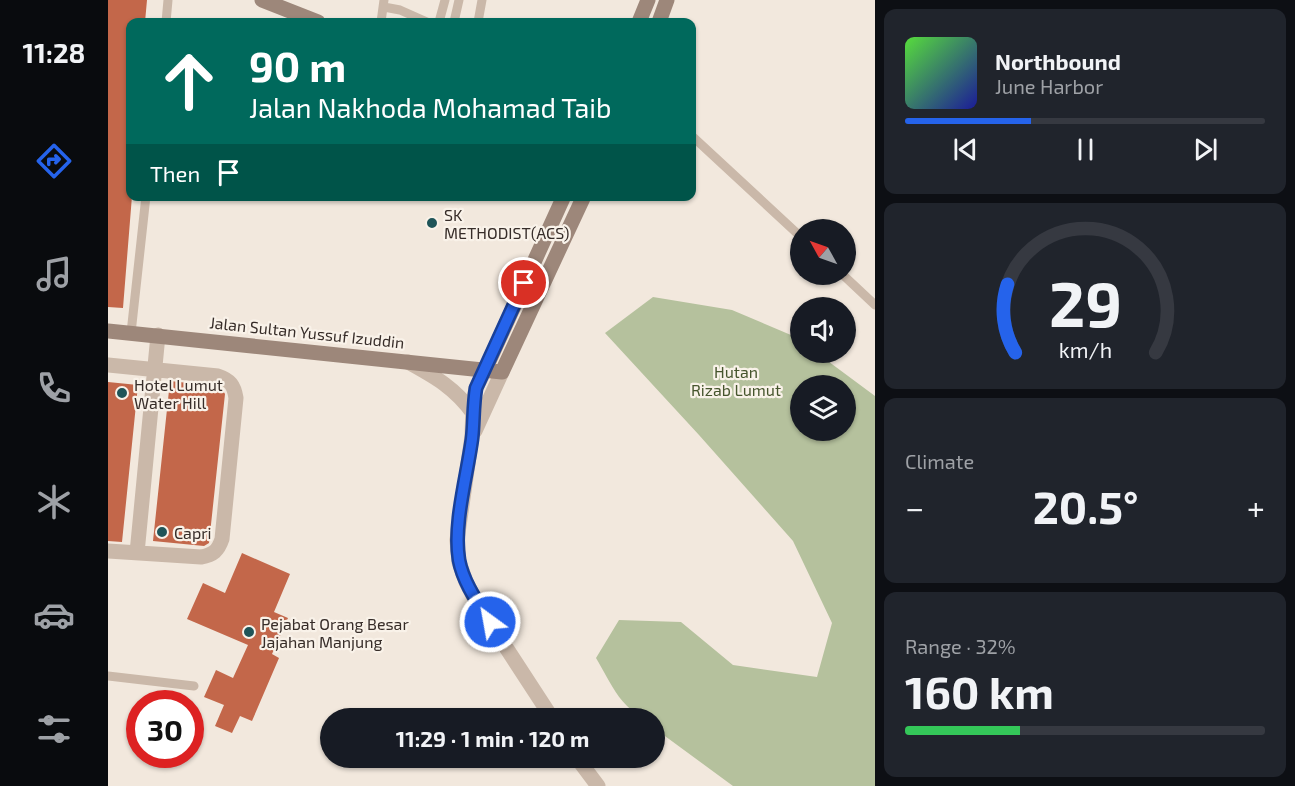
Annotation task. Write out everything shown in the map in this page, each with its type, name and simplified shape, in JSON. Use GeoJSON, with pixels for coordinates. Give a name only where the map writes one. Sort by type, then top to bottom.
{"type":"FeatureCollection","features":[{"type":"Feature","properties":{"kind":"street"},"geometry":{"type":"LineString","coordinates":[[262,0],[308,18]]}},
{"type":"Feature","properties":{"kind":"street"},"geometry":{"type":"LineString","coordinates":[[641,18],[648,0]]}},
{"type":"Feature","properties":{"kind":"street"},"geometry":{"type":"LineString","coordinates":[[660,18],[667,0]]}},
{"type":"Feature","properties":{"kind":"street"},"geometry":{"type":"LineString","coordinates":[[545,708],[477,603],[459,562],[457,540],[472,436],[476,388],[562,201]]}},
{"type":"Feature","properties":{"kind":"street"},"geometry":{"type":"LineString","coordinates":[[472,436],[582,201]]}},
{"type":"Feature","properties":{"kind":"street","name":"Jalan Sultan Yussuf Izuddin"},"geometry":{"type":"LineString","coordinates":[[108,331],[502,372]]}},
{"type":"Feature","properties":{"kind":"street"},"geometry":{"type":"LineString","coordinates":[[137,553],[158,335]]}},
{"type":"Feature","properties":{"kind":"street"},"geometry":{"type":"LineString","coordinates":[[405,361],[451,387],[473,413]]}},
{"type":"Feature","properties":{"kind":"street"},"geometry":{"type":"LineString","coordinates":[[108,365],[218,376],[227,380],[234,388],[236,398],[222,539],[218,549],[211,555],[201,557],[108,551]]}},
{"type":"Feature","properties":{"kind":"street"},"geometry":{"type":"LineString","coordinates":[[585,768],[598,786]]}},
{"type":"Feature","properties":{"kind":"lane"},"geometry":{"type":"LineString","coordinates":[[166,18],[168,0]]}},
{"type":"Feature","properties":{"kind":"lane"},"geometry":{"type":"LineString","coordinates":[[440,18],[445,0]]}},
{"type":"Feature","properties":{"kind":"lane"},"geometry":{"type":"LineString","coordinates":[[455,18],[459,0]]}},
{"type":"Feature","properties":{"kind":"lane"},"geometry":{"type":"LineString","coordinates":[[479,18],[482,0]]}},
{"type":"Feature","properties":{"kind":"lane"},"geometry":{"type":"LineString","coordinates":[[382,18],[384,3],[418,18]]}},
{"type":"Feature","properties":{"kind":"lane"},"geometry":{"type":"LineString","coordinates":[[696,140],[790,227]]}},
{"type":"Feature","properties":{"kind":"lane"},"geometry":{"type":"LineString","coordinates":[[131,333],[145,201]]}},
{"type":"Feature","properties":{"kind":"lane"},"geometry":{"type":"LineString","coordinates":[[854,285],[875,304]]}},
{"type":"Feature","properties":{"kind":"lane"},"geometry":{"type":"LineString","coordinates":[[108,676],[194,686]]}},
{"type":"Feature","properties":{"kind":"green space","name":"Hutan Rizab Lumut"},"geometry":{"type":"Polygon","coordinates":[[[653,297],[732,310],[790,335],[790,363],[830,363],[847,375],[790,375],[790,441],[856,441],[856,382],[875,396],[875,786],[733,786],[665,736],[665,708],[629,708],[626,705],[596,658],[619,620],[681,622],[733,665],[817,677],[832,623],[793,541],[605,333],[653,297]]]}},
{"type":"Feature","properties":{"kind":"building"},"geometry":{"type":"Polygon","coordinates":[[[108,0],[147,0],[145,18],[126,18],[126,201],[132,201],[123,308],[108,307],[108,0]]]}},
{"type":"Feature","properties":{"kind":"building"},"geometry":{"type":"Polygon","coordinates":[[[170,381],[216,386],[225,394],[209,543],[204,546],[153,541],[170,381]]]}},
{"type":"Feature","properties":{"kind":"building"},"geometry":{"type":"Polygon","coordinates":[[[108,382],[138,385],[122,542],[108,541],[108,382]]]}},
{"type":"Feature","properties":{"kind":"building","name":"Pejabat Orang Besar Jajahan Manjung"},"geometry":{"type":"Polygon","coordinates":[[[242,553],[290,574],[274,612],[288,618],[272,654],[279,658],[252,721],[240,716],[232,733],[215,726],[224,705],[204,697],[216,670],[233,678],[248,645],[187,619],[203,583],[225,593],[242,553]]]}},
{"type":"Feature","properties":{"kind":"place","name":"SK METHODIST(ACS)"},"geometry":{"type":"Point","coordinates":[432,223]}},
{"type":"Feature","properties":{"kind":"place","name":"Hotel Lumut Water Hill"},"geometry":{"type":"Point","coordinates":[122,393]}},
{"type":"Feature","properties":{"kind":"place","name":"Capri"},"geometry":{"type":"Point","coordinates":[162,532]}},
{"type":"Feature","properties":{"kind":"place","name":"Pejabat Orang Besar Jajahan Manjung"},"geometry":{"type":"Point","coordinates":[249,632]}},
{"type":"Feature","properties":{"kind":"route"},"geometry":{"type":"LineString","coordinates":[[490,622],[466,582],[459,562],[457,540],[472,436],[476,388],[524,283]]}}]}
